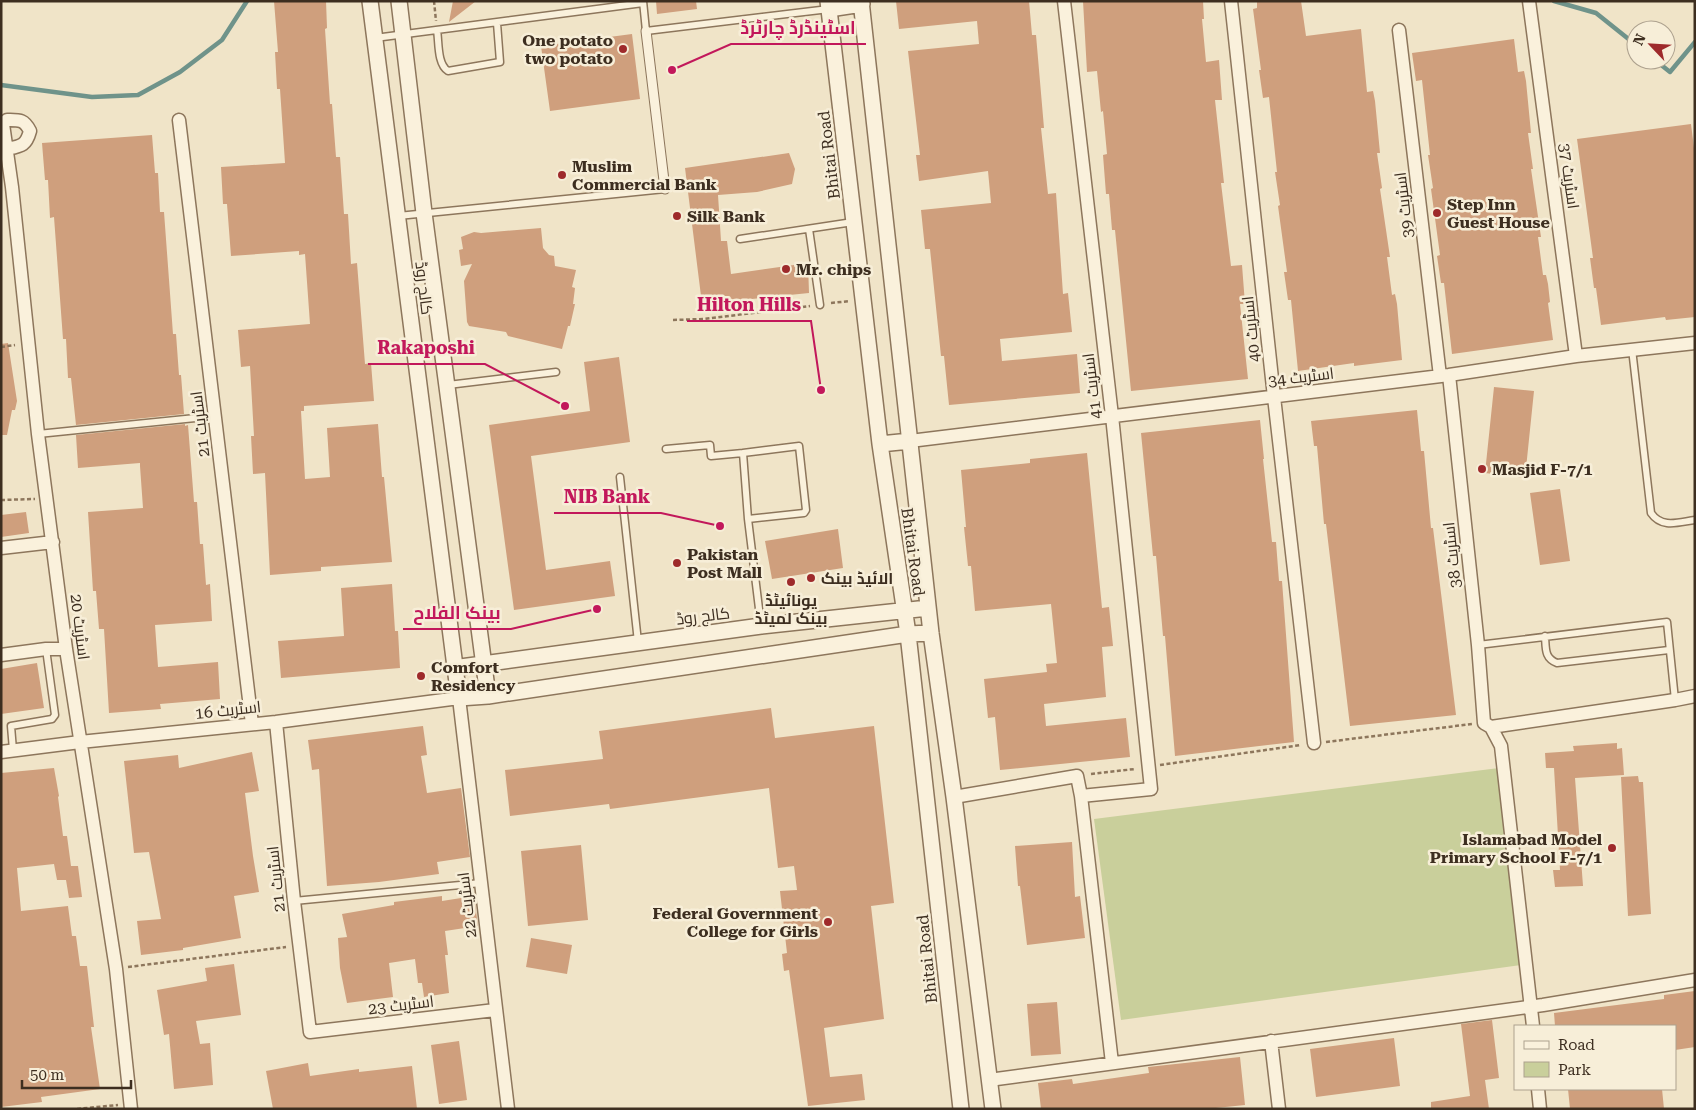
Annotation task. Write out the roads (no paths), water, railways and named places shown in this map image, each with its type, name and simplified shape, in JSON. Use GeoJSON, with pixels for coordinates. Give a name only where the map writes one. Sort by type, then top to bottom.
{"type":"FeatureCollection","features":[{"type":"Feature","properties":{"kind":"street","name":"کالج روڈ"},"geometry":{"type":"LineString","coordinates":[[370,1],[458,698]]}},
{"type":"Feature","properties":{"kind":"street","name":"کالج روڈ"},"geometry":{"type":"LineString","coordinates":[[398,1],[488,696]]}},
{"type":"Feature","properties":{"kind":"street","name":"اسٹریٹ 41"},"geometry":{"type":"LineString","coordinates":[[1064,1],[1112,416],[1151,789],[1081,796]]}},
{"type":"Feature","properties":{"kind":"street","name":"اسٹریٹ 40"},"geometry":{"type":"LineString","coordinates":[[1231,1],[1314,743]]}},
{"type":"Feature","properties":{"kind":"street","name":"اسٹریٹ 37"},"geometry":{"type":"LineString","coordinates":[[1529,1],[1576,356]]}},
{"type":"Feature","properties":{"kind":"street"},"geometry":{"type":"LineString","coordinates":[[828,5],[862,3]]}},
{"type":"Feature","properties":{"kind":"street","name":"Bhitai Road"},"geometry":{"type":"LineString","coordinates":[[862,3],[931,634],[954,797],[993,1109]]}},
{"type":"Feature","properties":{"kind":"street","name":"Bhitai Road"},"geometry":{"type":"LineString","coordinates":[[828,5],[880,444],[908,634],[961,1109]]}},
{"type":"Feature","properties":{"kind":"street","name":"اسٹریٹ 39"},"geometry":{"type":"LineString","coordinates":[[1399,30],[1445,376]]}},
{"type":"Feature","properties":{"kind":"street"},"geometry":{"type":"LineString","coordinates":[[646,31],[665,189]]}},
{"type":"Feature","properties":{"kind":"street","name":"اسٹریٹ 21"},"geometry":{"type":"LineString","coordinates":[[179,120],[252,724]]}},
{"type":"Feature","properties":{"kind":"street","name":"اسٹریٹ 20"},"geometry":{"type":"LineString","coordinates":[[6,149],[46,500],[66,649],[116,969],[130,1106]]}},
{"type":"Feature","properties":{"kind":"street","name":"اسٹریٹ 34"},"geometry":{"type":"LineString","coordinates":[[910,441],[1445,376],[1632,349],[1695,343]]}},
{"type":"Feature","properties":{"kind":"street","name":"اسٹریٹ 38"},"geometry":{"type":"LineString","coordinates":[[1445,376],[1488,725]]}},
{"type":"Feature","properties":{"kind":"street"},"geometry":{"type":"LineString","coordinates":[[880,444],[910,441]]}},
{"type":"Feature","properties":{"kind":"street"},"geometry":{"type":"LineString","coordinates":[[1,548],[52,542]]}},
{"type":"Feature","properties":{"kind":"street","name":"کالج روڈ"},"geometry":{"type":"LineString","coordinates":[[454,668],[761,626],[928,608]]}},
{"type":"Feature","properties":{"kind":"street"},"geometry":{"type":"LineString","coordinates":[[458,698],[488,696],[908,634],[931,634]]}},
{"type":"Feature","properties":{"kind":"street"},"geometry":{"type":"LineString","coordinates":[[1,655],[66,649]]}},
{"type":"Feature","properties":{"kind":"street"},"geometry":{"type":"LineString","coordinates":[[1533,1025],[1502,746],[1488,725],[1695,696]]}},
{"type":"Feature","properties":{"kind":"street","name":"اسٹریٹ 16"},"geometry":{"type":"LineString","coordinates":[[7,751],[276,722],[458,698]]}},
{"type":"Feature","properties":{"kind":"street","name":"اسٹریٹ 22"},"geometry":{"type":"LineString","coordinates":[[458,698],[508,1109]]}},
{"type":"Feature","properties":{"kind":"street","name":"اسٹریٹ 21"},"geometry":{"type":"LineString","coordinates":[[276,722],[294,901],[310,1032]]}},
{"type":"Feature","properties":{"kind":"street"},"geometry":{"type":"LineString","coordinates":[[954,797],[1077,776],[1081,796],[1112,1063]]}},
{"type":"Feature","properties":{"kind":"street"},"geometry":{"type":"LineString","coordinates":[[989,1080],[1532,1006],[1695,980]]}},
{"type":"Feature","properties":{"kind":"street","name":"اسٹریٹ 23"},"geometry":{"type":"LineString","coordinates":[[310,1032],[495,1010]]}},
{"type":"Feature","properties":{"kind":"street"},"geometry":{"type":"LineString","coordinates":[[1271,1041],[1279,1109]]}},
{"type":"Feature","properties":{"kind":"street"},"geometry":{"type":"LineString","coordinates":[[1538,1090],[1540,1109]]}},
{"type":"Feature","properties":{"kind":"lane"},"geometry":{"type":"LineString","coordinates":[[374,38],[497,23],[603,5],[643,2],[646,31],[828,5]]}},
{"type":"Feature","properties":{"kind":"lane"},"geometry":{"type":"LineString","coordinates":[[437,30],[441,61],[443,67],[448,70],[500,62],[497,23]]}},
{"type":"Feature","properties":{"kind":"lane"},"geometry":{"type":"LineString","coordinates":[[398,216],[665,189]]}},
{"type":"Feature","properties":{"kind":"lane"},"geometry":{"type":"LineString","coordinates":[[740,240],[855,222]]}},
{"type":"Feature","properties":{"kind":"lane"},"geometry":{"type":"LineString","coordinates":[[809,229],[820,304]]}},
{"type":"Feature","properties":{"kind":"lane"},"geometry":{"type":"LineString","coordinates":[[1632,349],[1651,513],[1656,520],[1664,524],[1695,520]]}},
{"type":"Feature","properties":{"kind":"lane"},"geometry":{"type":"LineString","coordinates":[[448,385],[556,372]]}},
{"type":"Feature","properties":{"kind":"lane"},"geometry":{"type":"LineString","coordinates":[[38,434],[215,416]]}},
{"type":"Feature","properties":{"kind":"lane"},"geometry":{"type":"LineString","coordinates":[[666,449],[710,445],[711,456],[799,446],[806,510],[804,512],[748,519]]}},
{"type":"Feature","properties":{"kind":"lane"},"geometry":{"type":"LineString","coordinates":[[743,452],[748,519],[761,626]]}},
{"type":"Feature","properties":{"kind":"lane"},"geometry":{"type":"LineString","coordinates":[[620,477],[638,642]]}},
{"type":"Feature","properties":{"kind":"lane"},"geometry":{"type":"LineString","coordinates":[[1478,646],[1667,622],[1676,700]]}},
{"type":"Feature","properties":{"kind":"lane"},"geometry":{"type":"LineString","coordinates":[[1545,636],[1546,654],[1550,660],[1557,663],[1669,650]]}},
{"type":"Feature","properties":{"kind":"lane"},"geometry":{"type":"LineString","coordinates":[[7,751],[11,726],[52,719],[55,715],[46,650]]}},
{"type":"Feature","properties":{"kind":"lane"},"geometry":{"type":"LineString","coordinates":[[294,901],[481,883]]}},
{"type":"Feature","properties":{"kind":"waterway"},"geometry":{"type":"LineString","coordinates":[[1,85],[92,97],[138,95],[180,72],[222,40],[247,1]]}},
{"type":"Feature","properties":{"kind":"waterway"},"geometry":{"type":"LineString","coordinates":[[1554,1],[1596,13],[1626,37]]}},
{"type":"Feature","properties":{"kind":"waterway"},"geometry":{"type":"LineString","coordinates":[[1676,65],[1695,42]]}},
{"type":"Feature","properties":{"kind":"waterway"},"geometry":{"type":"LineString","coordinates":[[1668,70],[1670,72],[1672,70]]}},
{"type":"Feature","properties":{"kind":"place","name":"One potato two potato"},"geometry":{"type":"Point","coordinates":[623,49]}},
{"type":"Feature","properties":{"kind":"place","name":"اسٹینڈرڈ چارٹرڈ"},"geometry":{"type":"Point","coordinates":[672,70]}},
{"type":"Feature","properties":{"kind":"place","name":"Muslim Commercial Bank"},"geometry":{"type":"Point","coordinates":[562,175]}},
{"type":"Feature","properties":{"kind":"place","name":"Step Inn Guest House"},"geometry":{"type":"Point","coordinates":[1437,213]}},
{"type":"Feature","properties":{"kind":"place","name":"Silk Bank"},"geometry":{"type":"Point","coordinates":[677,216]}},
{"type":"Feature","properties":{"kind":"place","name":"Mr. chips"},"geometry":{"type":"Point","coordinates":[786,269]}},
{"type":"Feature","properties":{"kind":"place","name":"Hilton Hills"},"geometry":{"type":"Point","coordinates":[821,390]}},
{"type":"Feature","properties":{"kind":"place","name":"Rakaposhi"},"geometry":{"type":"Point","coordinates":[565,406]}},
{"type":"Feature","properties":{"kind":"place","name":"Masjid F-7/1"},"geometry":{"type":"Point","coordinates":[1482,469]}},
{"type":"Feature","properties":{"kind":"place","name":"NIB Bank"},"geometry":{"type":"Point","coordinates":[720,526]}},
{"type":"Feature","properties":{"kind":"place","name":"Pakistan Post Mall"},"geometry":{"type":"Point","coordinates":[677,563]}},
{"type":"Feature","properties":{"kind":"place","name":"الائیڈ بینک"},"geometry":{"type":"Point","coordinates":[811,578]}},
{"type":"Feature","properties":{"kind":"place","name":"یونائیٹڈ بینک لمیٹڈ"},"geometry":{"type":"Point","coordinates":[791,582]}},
{"type":"Feature","properties":{"kind":"place","name":"بینک الفلاح"},"geometry":{"type":"Point","coordinates":[597,609]}},
{"type":"Feature","properties":{"kind":"place","name":"Comfort Residency"},"geometry":{"type":"Point","coordinates":[421,676]}},
{"type":"Feature","properties":{"kind":"place","name":"Islamabad Model Primary School F-7/1"},"geometry":{"type":"Point","coordinates":[1612,848]}},
{"type":"Feature","properties":{"kind":"place","name":"Federal Government College for Girls"},"geometry":{"type":"Point","coordinates":[828,922]}}]}
